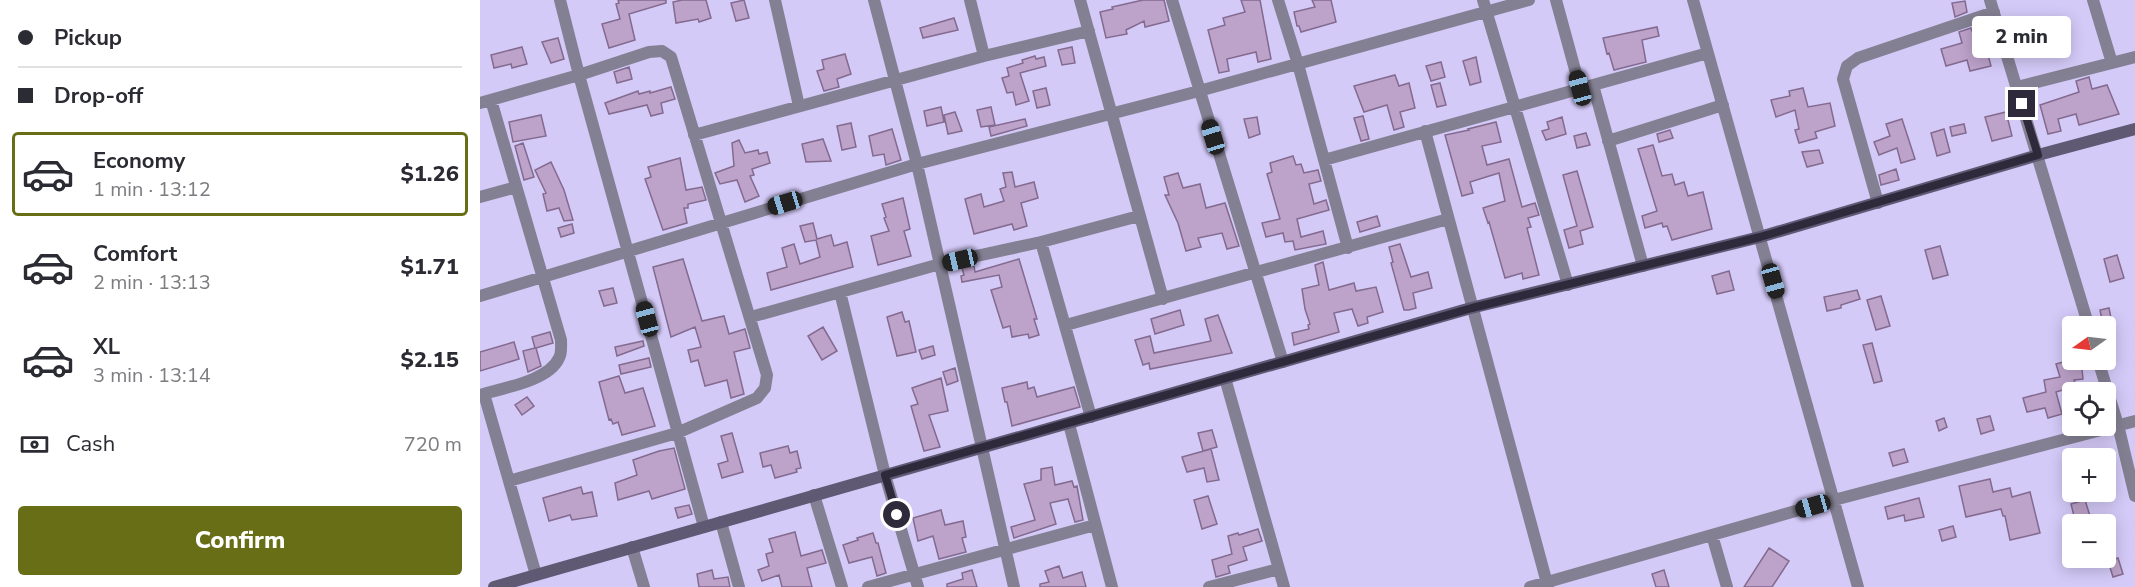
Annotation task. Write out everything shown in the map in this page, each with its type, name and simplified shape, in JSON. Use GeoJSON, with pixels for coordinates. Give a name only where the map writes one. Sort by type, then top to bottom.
{"type":"FeatureCollection","features":[{"type":"Feature","properties":{"kind":"street"},"geometry":{"type":"LineString","coordinates":[[560,0],[704,527]]}},
{"type":"Feature","properties":{"kind":"street"},"geometry":{"type":"LineString","coordinates":[[775,0],[799,106]]}},
{"type":"Feature","properties":{"kind":"street"},"geometry":{"type":"LineString","coordinates":[[874,0],[917,164],[1014,587]]}},
{"type":"Feature","properties":{"kind":"street"},"geometry":{"type":"LineString","coordinates":[[969,0],[984,56]]}},
{"type":"Feature","properties":{"kind":"street"},"geometry":{"type":"LineString","coordinates":[[1080,0],[1163,299]]}},
{"type":"Feature","properties":{"kind":"street"},"geometry":{"type":"LineString","coordinates":[[1172,0],[1282,362]]}},
{"type":"Feature","properties":{"kind":"street"},"geometry":{"type":"LineString","coordinates":[[1278,0],[1298,64],[1348,248]]}},
{"type":"Feature","properties":{"kind":"street"},"geometry":{"type":"LineString","coordinates":[[480,296],[917,164],[1298,64],[1485,6],[1529,0]]}},
{"type":"Feature","properties":{"kind":"street"},"geometry":{"type":"LineString","coordinates":[[1556,0],[1580,88]]}},
{"type":"Feature","properties":{"kind":"street"},"geometry":{"type":"LineString","coordinates":[[1693,0],[1858,587]]}},
{"type":"Feature","properties":{"kind":"street"},"geometry":{"type":"LineString","coordinates":[[2093,0],[2112,63]]}},
{"type":"Feature","properties":{"kind":"street"},"geometry":{"type":"LineString","coordinates":[[1485,6],[1568,285]]}},
{"type":"Feature","properties":{"kind":"street"},"geometry":{"type":"LineString","coordinates":[[1878,203],[1843,79],[1847,66],[1858,58],[1992,6],[2086,316]]}},
{"type":"Feature","properties":{"kind":"street"},"geometry":{"type":"LineString","coordinates":[[694,135],[984,56],[1089,31]]}},
{"type":"Feature","properties":{"kind":"street"},"geometry":{"type":"LineString","coordinates":[[509,481],[678,433],[758,398],[765,388],[767,375],[751,317],[719,223],[671,57],[662,51],[649,52],[579,75],[486,101],[516,187],[561,340],[561,355],[556,364],[539,377],[482,394],[536,575]]}},
{"type":"Feature","properties":{"kind":"street"},"geometry":{"type":"LineString","coordinates":[[1324,160],[1708,53]]}},
{"type":"Feature","properties":{"kind":"street"},"geometry":{"type":"LineString","coordinates":[[2017,87],[2135,57]]}},
{"type":"Feature","properties":{"kind":"street"},"geometry":{"type":"LineString","coordinates":[[1593,85],[1643,266]]}},
{"type":"Feature","properties":{"kind":"street"},"geometry":{"type":"LineString","coordinates":[[1608,141],[1723,105]]}},
{"type":"Feature","properties":{"kind":"street"},"geometry":{"type":"LineString","coordinates":[[494,587],[1472,308],[1760,237],[2038,155],[2135,129]]}},
{"type":"Feature","properties":{"kind":"street"},"geometry":{"type":"LineString","coordinates":[[1425,131],[1547,585]]}},
{"type":"Feature","properties":{"kind":"street"},"geometry":{"type":"LineString","coordinates":[[480,197],[516,187]]}},
{"type":"Feature","properties":{"kind":"street"},"geometry":{"type":"LineString","coordinates":[[751,317],[940,264],[1041,242],[1139,216]]}},
{"type":"Feature","properties":{"kind":"street"},"geometry":{"type":"LineString","coordinates":[[1066,325],[1448,219]]}},
{"type":"Feature","properties":{"kind":"street"},"geometry":{"type":"LineString","coordinates":[[1041,242],[1091,417]]}},
{"type":"Feature","properties":{"kind":"street"},"geometry":{"type":"LineString","coordinates":[[840,292],[885,475],[918,587]]}},
{"type":"Feature","properties":{"kind":"street"},"geometry":{"type":"LineString","coordinates":[[2101,370],[2118,425],[2135,496]]}},
{"type":"Feature","properties":{"kind":"street"},"geometry":{"type":"LineString","coordinates":[[1225,378],[1284,587]]}},
{"type":"Feature","properties":{"kind":"street"},"geometry":{"type":"LineString","coordinates":[[1530,587],[1547,585],[1834,500],[2135,421]]}},
{"type":"Feature","properties":{"kind":"street"},"geometry":{"type":"LineString","coordinates":[[1069,423],[1112,587]]}},
{"type":"Feature","properties":{"kind":"street"},"geometry":{"type":"LineString","coordinates":[[814,495],[842,587]]}},
{"type":"Feature","properties":{"kind":"street"},"geometry":{"type":"LineString","coordinates":[[721,522],[739,587]]}},
{"type":"Feature","properties":{"kind":"street"},"geometry":{"type":"LineString","coordinates":[[868,587],[1095,525]]}},
{"type":"Feature","properties":{"kind":"street"},"geometry":{"type":"LineString","coordinates":[[1712,535],[1726,587]]}},
{"type":"Feature","properties":{"kind":"street"},"geometry":{"type":"LineString","coordinates":[[632,547],[644,587]]}},
{"type":"Feature","properties":{"kind":"street"},"geometry":{"type":"LineString","coordinates":[[1209,587],[1279,569]]}},
{"type":"Feature","properties":{"kind":"building"},"geometry":{"type":"Polygon","coordinates":[[[618,0],[666,0],[666,3],[629,14],[635,40],[609,48],[602,24],[620,19],[616,4],[619,3],[618,0]]]}},
{"type":"Feature","properties":{"kind":"building"},"geometry":{"type":"Polygon","coordinates":[[[706,0],[711,18],[699,22],[698,19],[676,23],[673,2],[706,0]]]}},
{"type":"Feature","properties":{"kind":"building"},"geometry":{"type":"Polygon","coordinates":[[[744,0],[749,18],[736,21],[731,3],[744,0]]]}},
{"type":"Feature","properties":{"kind":"building"},"geometry":{"type":"Polygon","coordinates":[[[1143,0],[1164,0],[1169,21],[1145,27],[1144,21],[1126,30],[1127,34],[1106,38],[1100,12],[1143,0]]]}},
{"type":"Feature","properties":{"kind":"building"},"geometry":{"type":"Polygon","coordinates":[[[1241,0],[1260,0],[1271,59],[1258,62],[1256,52],[1227,59],[1229,71],[1219,73],[1208,30],[1225,25],[1223,18],[1245,12],[1241,0]]]}},
{"type":"Feature","properties":{"kind":"building"},"geometry":{"type":"Polygon","coordinates":[[[1312,0],[1331,0],[1336,22],[1301,32],[1294,12],[1315,7],[1312,0]]]}},
{"type":"Feature","properties":{"kind":"building"},"geometry":{"type":"Polygon","coordinates":[[[1965,1],[1967,12],[1955,17],[1952,3],[1965,1]]]}},
{"type":"Feature","properties":{"kind":"building"},"geometry":{"type":"Polygon","coordinates":[[[954,18],[958,30],[923,38],[920,28],[954,18]]]}},
{"type":"Feature","properties":{"kind":"building"},"geometry":{"type":"Polygon","coordinates":[[[1657,27],[1659,36],[1642,40],[1646,62],[1614,70],[1603,38],[1657,27]]]}},
{"type":"Feature","properties":{"kind":"building"},"geometry":{"type":"Polygon","coordinates":[[[1971,28],[1972,31],[1981,29],[1991,66],[1970,71],[1967,60],[1946,66],[1941,49],[1962,43],[1959,32],[1971,28]]]}},
{"type":"Feature","properties":{"kind":"building"},"geometry":{"type":"Polygon","coordinates":[[[558,38],[564,59],[551,63],[542,42],[558,38]]]}},
{"type":"Feature","properties":{"kind":"building"},"geometry":{"type":"Polygon","coordinates":[[[522,47],[527,64],[512,68],[511,64],[494,68],[491,55],[522,47]]]}},
{"type":"Feature","properties":{"kind":"building"},"geometry":{"type":"Polygon","coordinates":[[[1072,47],[1075,63],[1062,65],[1058,50],[1072,47]]]}},
{"type":"Feature","properties":{"kind":"building"},"geometry":{"type":"Polygon","coordinates":[[[845,54],[851,74],[837,79],[839,87],[824,91],[817,71],[824,69],[822,60],[845,54]]]}},
{"type":"Feature","properties":{"kind":"building"},"geometry":{"type":"Polygon","coordinates":[[[1035,56],[1036,59],[1044,57],[1046,66],[1020,73],[1029,101],[1016,105],[1013,92],[1007,93],[1002,78],[1009,76],[1007,68],[1035,56]]]}},
{"type":"Feature","properties":{"kind":"building"},"geometry":{"type":"Polygon","coordinates":[[[1476,57],[1481,82],[1470,85],[1463,61],[1476,57]]]}},
{"type":"Feature","properties":{"kind":"building"},"geometry":{"type":"Polygon","coordinates":[[[1441,62],[1445,77],[1431,81],[1426,66],[1441,62]]]}},
{"type":"Feature","properties":{"kind":"building"},"geometry":{"type":"Polygon","coordinates":[[[629,67],[632,79],[617,83],[614,72],[629,67]]]}},
{"type":"Feature","properties":{"kind":"building"},"geometry":{"type":"Polygon","coordinates":[[[1395,75],[1399,86],[1409,83],[1415,108],[1400,112],[1404,127],[1394,130],[1387,105],[1364,112],[1354,86],[1395,75]]]}},
{"type":"Feature","properties":{"kind":"building"},"geometry":{"type":"Polygon","coordinates":[[[2089,77],[2092,89],[2107,85],[2119,114],[2079,125],[2076,114],[2058,119],[2061,131],[2048,134],[2040,105],[2079,92],[2076,81],[2089,77]]]}},
{"type":"Feature","properties":{"kind":"building"},"geometry":{"type":"Polygon","coordinates":[[[1440,83],[1446,105],[1437,107],[1431,85],[1440,83]]]}},
{"type":"Feature","properties":{"kind":"building"},"geometry":{"type":"Polygon","coordinates":[[[671,87],[675,99],[661,103],[663,113],[651,116],[647,105],[609,114],[605,103],[638,91],[639,94],[650,91],[650,93],[671,87]]]}},
{"type":"Feature","properties":{"kind":"building"},"geometry":{"type":"Polygon","coordinates":[[[1046,88],[1050,105],[1037,108],[1033,91],[1046,88]]]}},
{"type":"Feature","properties":{"kind":"building"},"geometry":{"type":"Polygon","coordinates":[[[1803,88],[1808,107],[1830,103],[1835,126],[1815,132],[1817,138],[1799,143],[1795,130],[1799,129],[1795,110],[1776,117],[1771,100],[1790,96],[1789,91],[1803,88]]]}},
{"type":"Feature","properties":{"kind":"building"},"geometry":{"type":"Polygon","coordinates":[[[941,107],[944,122],[927,126],[924,111],[941,107]]]}},
{"type":"Feature","properties":{"kind":"building"},"geometry":{"type":"Polygon","coordinates":[[[991,107],[995,125],[981,127],[977,110],[991,107]]]}},
{"type":"Feature","properties":{"kind":"building"},"geometry":{"type":"Polygon","coordinates":[[[955,112],[962,131],[948,134],[944,115],[955,112]]]}},
{"type":"Feature","properties":{"kind":"building"},"geometry":{"type":"Polygon","coordinates":[[[2006,112],[2012,136],[1992,141],[1985,117],[2006,112]]]}},
{"type":"Feature","properties":{"kind":"building"},"geometry":{"type":"Polygon","coordinates":[[[541,115],[546,136],[513,142],[509,122],[541,115]]]}},
{"type":"Feature","properties":{"kind":"building"},"geometry":{"type":"Polygon","coordinates":[[[1363,116],[1369,139],[1361,141],[1354,118],[1363,116]]]}},
{"type":"Feature","properties":{"kind":"building"},"geometry":{"type":"Polygon","coordinates":[[[1257,117],[1260,134],[1249,138],[1244,119],[1257,117]]]}},
{"type":"Feature","properties":{"kind":"building"},"geometry":{"type":"Polygon","coordinates":[[[1562,117],[1566,134],[1546,140],[1542,131],[1549,129],[1547,122],[1562,117]]]}},
{"type":"Feature","properties":{"kind":"building"},"geometry":{"type":"Polygon","coordinates":[[[1025,119],[1027,126],[991,136],[989,127],[1025,119]]]}},
{"type":"Feature","properties":{"kind":"building"},"geometry":{"type":"Polygon","coordinates":[[[1902,119],[1915,159],[1901,163],[1897,148],[1879,155],[1874,142],[1890,136],[1886,124],[1902,119]]]}},
{"type":"Feature","properties":{"kind":"building"},"geometry":{"type":"Polygon","coordinates":[[[1496,122],[1501,142],[1482,146],[1487,165],[1509,159],[1522,207],[1535,203],[1539,215],[1528,218],[1531,227],[1527,228],[1539,275],[1523,279],[1522,273],[1505,278],[1483,208],[1505,201],[1499,173],[1470,182],[1473,193],[1462,196],[1445,135],[1496,122]]]}},
{"type":"Feature","properties":{"kind":"building"},"geometry":{"type":"Polygon","coordinates":[[[851,123],[856,147],[842,150],[837,126],[851,123]]]}},
{"type":"Feature","properties":{"kind":"building"},"geometry":{"type":"Polygon","coordinates":[[[1964,124],[1966,133],[1952,136],[1950,127],[1964,124]]]}},
{"type":"Feature","properties":{"kind":"building"},"geometry":{"type":"Polygon","coordinates":[[[892,129],[901,160],[886,165],[884,154],[873,156],[869,136],[892,129]]]}},
{"type":"Feature","properties":{"kind":"building"},"geometry":{"type":"Polygon","coordinates":[[[1944,129],[1950,152],[1937,156],[1931,133],[1944,129]]]}},
{"type":"Feature","properties":{"kind":"building"},"geometry":{"type":"Polygon","coordinates":[[[1670,130],[1673,138],[1659,142],[1657,134],[1670,130]]]}},
{"type":"Feature","properties":{"kind":"building"},"geometry":{"type":"Polygon","coordinates":[[[1586,133],[1590,145],[1577,148],[1574,136],[1586,133]]]}},
{"type":"Feature","properties":{"kind":"building"},"geometry":{"type":"Polygon","coordinates":[[[823,139],[831,161],[806,162],[802,144],[823,139]]]}},
{"type":"Feature","properties":{"kind":"building"},"geometry":{"type":"Polygon","coordinates":[[[739,140],[745,153],[758,150],[759,154],[767,152],[770,163],[752,169],[754,175],[750,176],[759,196],[745,202],[737,180],[720,184],[715,173],[734,166],[732,143],[739,140]]]}},
{"type":"Feature","properties":{"kind":"building"},"geometry":{"type":"Polygon","coordinates":[[[523,143],[534,177],[524,180],[515,146],[523,143]]]}},
{"type":"Feature","properties":{"kind":"building"},"geometry":{"type":"Polygon","coordinates":[[[1653,145],[1662,176],[1672,174],[1675,185],[1684,182],[1688,196],[1703,192],[1712,229],[1672,240],[1667,226],[1663,227],[1662,223],[1645,228],[1642,216],[1657,211],[1638,149],[1653,145]]]}},
{"type":"Feature","properties":{"kind":"building"},"geometry":{"type":"Polygon","coordinates":[[[1819,150],[1823,163],[1807,167],[1802,152],[1819,150]]]}},
{"type":"Feature","properties":{"kind":"building"},"geometry":{"type":"Polygon","coordinates":[[[1293,156],[1296,165],[1301,164],[1304,173],[1318,170],[1321,181],[1309,184],[1314,204],[1326,200],[1329,210],[1297,219],[1301,237],[1323,231],[1326,244],[1295,250],[1293,241],[1285,242],[1283,233],[1266,237],[1262,223],[1280,219],[1267,174],[1272,172],[1270,163],[1293,156]]]}},
{"type":"Feature","properties":{"kind":"building"},"geometry":{"type":"Polygon","coordinates":[[[680,158],[686,190],[702,187],[706,200],[688,204],[688,208],[684,208],[687,223],[663,230],[645,179],[651,177],[648,167],[680,158]]]}},
{"type":"Feature","properties":{"kind":"building"},"geometry":{"type":"Polygon","coordinates":[[[551,162],[564,190],[573,220],[564,221],[559,208],[547,211],[543,194],[546,193],[535,170],[551,162]]]}},
{"type":"Feature","properties":{"kind":"building"},"geometry":{"type":"Polygon","coordinates":[[[1896,169],[1899,180],[1881,185],[1879,175],[1896,169]]]}},
{"type":"Feature","properties":{"kind":"building"},"geometry":{"type":"Polygon","coordinates":[[[1577,171],[1593,227],[1580,231],[1583,244],[1569,248],[1564,230],[1577,226],[1563,175],[1577,171]]]}},
{"type":"Feature","properties":{"kind":"building"},"geometry":{"type":"Polygon","coordinates":[[[1012,172],[1015,187],[1034,182],[1038,198],[1021,203],[1027,226],[1014,230],[1012,224],[974,234],[965,199],[981,194],[984,207],[1004,201],[1000,189],[1006,187],[1003,173],[1012,172]]]}},
{"type":"Feature","properties":{"kind":"building"},"geometry":{"type":"Polygon","coordinates":[[[1178,173],[1183,188],[1200,184],[1206,208],[1225,203],[1239,246],[1227,249],[1222,233],[1198,238],[1201,247],[1186,251],[1178,223],[1165,195],[1169,195],[1164,177],[1178,173]]]}},
{"type":"Feature","properties":{"kind":"building"},"geometry":{"type":"Polygon","coordinates":[[[903,198],[910,229],[904,231],[911,256],[878,265],[871,236],[889,231],[882,204],[903,198]]]}},
{"type":"Feature","properties":{"kind":"building"},"geometry":{"type":"Polygon","coordinates":[[[1377,216],[1380,226],[1360,232],[1357,222],[1377,216]]]}},
{"type":"Feature","properties":{"kind":"building"},"geometry":{"type":"Polygon","coordinates":[[[813,223],[817,239],[831,235],[834,246],[847,242],[853,267],[771,290],[767,273],[787,267],[782,248],[794,244],[800,264],[820,257],[816,240],[805,242],[800,226],[813,223]]]}},
{"type":"Feature","properties":{"kind":"building"},"geometry":{"type":"Polygon","coordinates":[[[572,224],[574,233],[561,237],[558,228],[572,224]]]}},
{"type":"Feature","properties":{"kind":"building"},"geometry":{"type":"Polygon","coordinates":[[[1400,244],[1411,277],[1428,272],[1432,288],[1413,293],[1416,308],[1409,310],[1404,310],[1391,263],[1393,262],[1389,247],[1400,244]]]}},
{"type":"Feature","properties":{"kind":"building"},"geometry":{"type":"Polygon","coordinates":[[[1940,246],[1948,275],[1933,279],[1925,250],[1940,246]]]}},
{"type":"Feature","properties":{"kind":"building"},"geometry":{"type":"Polygon","coordinates":[[[2117,255],[2124,278],[2110,282],[2104,259],[2117,255]]]}},
{"type":"Feature","properties":{"kind":"building"},"geometry":{"type":"Polygon","coordinates":[[[683,259],[702,321],[724,316],[729,334],[745,329],[750,348],[734,352],[744,394],[731,398],[727,380],[705,386],[698,360],[691,362],[688,350],[701,347],[695,327],[671,337],[653,267],[683,259]]]}},
{"type":"Feature","properties":{"kind":"building"},"geometry":{"type":"Polygon","coordinates":[[[1019,259],[1037,319],[1034,319],[1039,335],[1029,338],[1028,334],[1012,337],[1010,326],[1003,328],[991,290],[1002,287],[999,275],[962,282],[961,276],[964,275],[962,268],[974,266],[975,272],[1019,259]]]}},
{"type":"Feature","properties":{"kind":"building"},"geometry":{"type":"Polygon","coordinates":[[[1323,262],[1329,290],[1354,283],[1356,291],[1376,287],[1383,312],[1367,317],[1368,323],[1358,326],[1352,309],[1334,313],[1339,332],[1294,345],[1292,333],[1309,329],[1310,324],[1302,289],[1319,285],[1315,265],[1323,262]]]}},
{"type":"Feature","properties":{"kind":"building"},"geometry":{"type":"Polygon","coordinates":[[[1729,271],[1734,290],[1717,294],[1712,276],[1729,271]]]}},
{"type":"Feature","properties":{"kind":"building"},"geometry":{"type":"Polygon","coordinates":[[[613,288],[617,303],[604,306],[599,291],[613,288]]]}},
{"type":"Feature","properties":{"kind":"building"},"geometry":{"type":"Polygon","coordinates":[[[1857,290],[1860,299],[1841,305],[1841,308],[1827,311],[1824,297],[1857,290]]]}},
{"type":"Feature","properties":{"kind":"building"},"geometry":{"type":"Polygon","coordinates":[[[1881,296],[1890,326],[1876,330],[1867,300],[1881,296]]]}},
{"type":"Feature","properties":{"kind":"building"},"geometry":{"type":"Polygon","coordinates":[[[2109,308],[2111,316],[2101,316],[2100,310],[2109,308]]]}},
{"type":"Feature","properties":{"kind":"building"},"geometry":{"type":"Polygon","coordinates":[[[1180,310],[1184,325],[1155,334],[1151,319],[1180,310]]]}},
{"type":"Feature","properties":{"kind":"building"},"geometry":{"type":"Polygon","coordinates":[[[902,312],[905,322],[909,321],[916,352],[897,356],[887,317],[902,312]]]}},
{"type":"Feature","properties":{"kind":"building"},"geometry":{"type":"Polygon","coordinates":[[[1218,315],[1232,353],[1150,369],[1149,363],[1143,365],[1135,340],[1150,336],[1154,353],[1211,341],[1205,319],[1218,315]]]}},
{"type":"Feature","properties":{"kind":"building"},"geometry":{"type":"Polygon","coordinates":[[[823,327],[837,351],[822,360],[808,336],[823,327]]]}},
{"type":"Feature","properties":{"kind":"building"},"geometry":{"type":"Polygon","coordinates":[[[550,332],[553,343],[536,348],[541,366],[528,372],[523,351],[535,348],[532,337],[550,332]]]}},
{"type":"Feature","properties":{"kind":"building"},"geometry":{"type":"Polygon","coordinates":[[[643,341],[644,346],[617,356],[615,347],[643,341]]]}},
{"type":"Feature","properties":{"kind":"building"},"geometry":{"type":"Polygon","coordinates":[[[514,342],[519,359],[480,371],[480,352],[514,342]]]}},
{"type":"Feature","properties":{"kind":"building"},"geometry":{"type":"Polygon","coordinates":[[[1872,343],[1882,381],[1874,383],[1863,345],[1872,343]]]}},
{"type":"Feature","properties":{"kind":"building"},"geometry":{"type":"Polygon","coordinates":[[[933,346],[935,355],[922,359],[919,350],[933,346]]]}},
{"type":"Feature","properties":{"kind":"building"},"geometry":{"type":"Polygon","coordinates":[[[649,358],[651,367],[621,374],[619,365],[649,358]]]}},
{"type":"Feature","properties":{"kind":"building"},"geometry":{"type":"Polygon","coordinates":[[[2062,362],[2062,370],[2082,370],[2083,379],[2062,382],[2062,390],[2056,392],[2062,414],[2048,418],[2045,408],[2027,412],[2023,398],[2046,392],[2044,380],[2060,377],[2056,364],[2062,362]]]}},
{"type":"Feature","properties":{"kind":"building"},"geometry":{"type":"Polygon","coordinates":[[[955,368],[958,381],[947,385],[943,372],[955,368]]]}},
{"type":"Feature","properties":{"kind":"building"},"geometry":{"type":"Polygon","coordinates":[[[619,376],[625,393],[643,388],[655,426],[622,435],[618,422],[613,424],[611,419],[609,420],[599,382],[619,376]]]}},
{"type":"Feature","properties":{"kind":"building"},"geometry":{"type":"Polygon","coordinates":[[[941,378],[948,411],[929,415],[940,447],[924,451],[911,406],[918,404],[912,388],[941,378]]]}},
{"type":"Feature","properties":{"kind":"building"},"geometry":{"type":"Polygon","coordinates":[[[1027,382],[1028,389],[1034,387],[1037,397],[1074,387],[1080,407],[1012,426],[1002,388],[1027,382]]]}},
{"type":"Feature","properties":{"kind":"building"},"geometry":{"type":"Polygon","coordinates":[[[527,397],[534,406],[522,415],[515,405],[527,397]]]}},
{"type":"Feature","properties":{"kind":"building"},"geometry":{"type":"Polygon","coordinates":[[[1990,416],[1994,430],[1981,434],[1977,419],[1990,416]]]}},
{"type":"Feature","properties":{"kind":"building"},"geometry":{"type":"Polygon","coordinates":[[[1944,418],[1947,427],[1939,431],[1936,421],[1944,418]]]}},
{"type":"Feature","properties":{"kind":"building"},"geometry":{"type":"Polygon","coordinates":[[[1212,430],[1217,447],[1203,451],[1198,433],[1212,430]]]}},
{"type":"Feature","properties":{"kind":"building"},"geometry":{"type":"Polygon","coordinates":[[[732,433],[743,472],[722,478],[718,464],[728,461],[721,436],[732,433]]]}},
{"type":"Feature","properties":{"kind":"building"},"geometry":{"type":"Polygon","coordinates":[[[788,446],[790,453],[797,451],[801,468],[796,469],[797,472],[775,478],[771,465],[763,467],[760,453],[788,446]]]}},
{"type":"Feature","properties":{"kind":"building"},"geometry":{"type":"Polygon","coordinates":[[[674,448],[685,489],[652,499],[649,491],[618,500],[615,483],[637,475],[633,460],[674,448]]]}},
{"type":"Feature","properties":{"kind":"building"},"geometry":{"type":"Polygon","coordinates":[[[1211,449],[1219,480],[1207,482],[1204,468],[1187,472],[1182,457],[1211,449]]]}},
{"type":"Feature","properties":{"kind":"building"},"geometry":{"type":"Polygon","coordinates":[[[1904,449],[1908,462],[1893,466],[1889,453],[1904,449]]]}},
{"type":"Feature","properties":{"kind":"building"},"geometry":{"type":"Polygon","coordinates":[[[1052,467],[1055,485],[1072,481],[1074,487],[1077,486],[1083,520],[1075,522],[1068,499],[1050,503],[1056,524],[1014,538],[1011,527],[1035,520],[1024,484],[1041,480],[1041,469],[1052,467]]]}},
{"type":"Feature","properties":{"kind":"building"},"geometry":{"type":"Polygon","coordinates":[[[1990,479],[1993,492],[2010,488],[2012,497],[2030,492],[2040,533],[2010,540],[2005,516],[2001,509],[1966,517],[1959,486],[1990,479]]]}},
{"type":"Feature","properties":{"kind":"building"},"geometry":{"type":"Polygon","coordinates":[[[581,487],[583,494],[592,492],[597,516],[572,520],[570,515],[549,521],[543,498],[581,487]]]}},
{"type":"Feature","properties":{"kind":"building"},"geometry":{"type":"Polygon","coordinates":[[[1208,496],[1217,524],[1202,529],[1194,500],[1208,496]]]}},
{"type":"Feature","properties":{"kind":"building"},"geometry":{"type":"Polygon","coordinates":[[[1919,498],[1924,517],[1905,521],[1904,515],[1888,519],[1885,507],[1919,498]]]}},
{"type":"Feature","properties":{"kind":"building"},"geometry":{"type":"Polygon","coordinates":[[[2086,502],[2089,514],[2074,514],[2071,504],[2086,502]]]}},
{"type":"Feature","properties":{"kind":"building"},"geometry":{"type":"Polygon","coordinates":[[[689,505],[692,514],[678,518],[675,508],[689,505]]]}},
{"type":"Feature","properties":{"kind":"building"},"geometry":{"type":"Polygon","coordinates":[[[941,510],[945,525],[963,521],[966,537],[962,538],[966,552],[939,559],[933,536],[918,541],[913,518],[941,510]]]}},
{"type":"Feature","properties":{"kind":"building"},"geometry":{"type":"Polygon","coordinates":[[[1953,526],[1956,537],[1942,541],[1939,530],[1953,526]]]}},
{"type":"Feature","properties":{"kind":"building"},"geometry":{"type":"Polygon","coordinates":[[[1258,529],[1262,541],[1243,547],[1247,560],[1228,566],[1230,573],[1216,577],[1212,560],[1232,554],[1228,536],[1258,529]]]}},
{"type":"Feature","properties":{"kind":"building"},"geometry":{"type":"Polygon","coordinates":[[[795,532],[801,556],[822,550],[826,563],[807,568],[812,587],[782,587],[779,575],[762,581],[758,570],[769,566],[766,554],[773,552],[769,539],[795,532]]]}},
{"type":"Feature","properties":{"kind":"building"},"geometry":{"type":"Polygon","coordinates":[[[873,533],[886,573],[877,576],[872,557],[849,563],[843,545],[873,533]]]}},
{"type":"Feature","properties":{"kind":"building"},"geometry":{"type":"Polygon","coordinates":[[[1769,548],[1789,561],[1772,587],[1744,587],[1769,548]]]}},
{"type":"Feature","properties":{"kind":"building"},"geometry":{"type":"Polygon","coordinates":[[[2118,558],[2123,574],[2113,577],[2110,568],[2116,568],[2116,559],[2118,558]]]}},
{"type":"Feature","properties":{"kind":"building"},"geometry":{"type":"Polygon","coordinates":[[[1059,566],[1063,578],[1082,572],[1086,587],[1040,587],[1040,584],[1049,582],[1045,571],[1059,566]]]}},
{"type":"Feature","properties":{"kind":"building"},"geometry":{"type":"Polygon","coordinates":[[[712,570],[714,579],[728,577],[730,587],[699,587],[697,574],[712,570]]]}},
{"type":"Feature","properties":{"kind":"building"},"geometry":{"type":"Polygon","coordinates":[[[972,570],[977,587],[947,587],[947,584],[963,579],[962,573],[972,570]]]}},
{"type":"Feature","properties":{"kind":"building"},"geometry":{"type":"Polygon","coordinates":[[[1664,570],[1669,587],[1656,587],[1652,574],[1664,570]]]}},
{"type":"Feature","properties":{"kind":"route"},"geometry":{"type":"LineString","coordinates":[[897,515],[885,475],[1472,308],[1760,237],[2038,155],[2022,104]]}}]}
